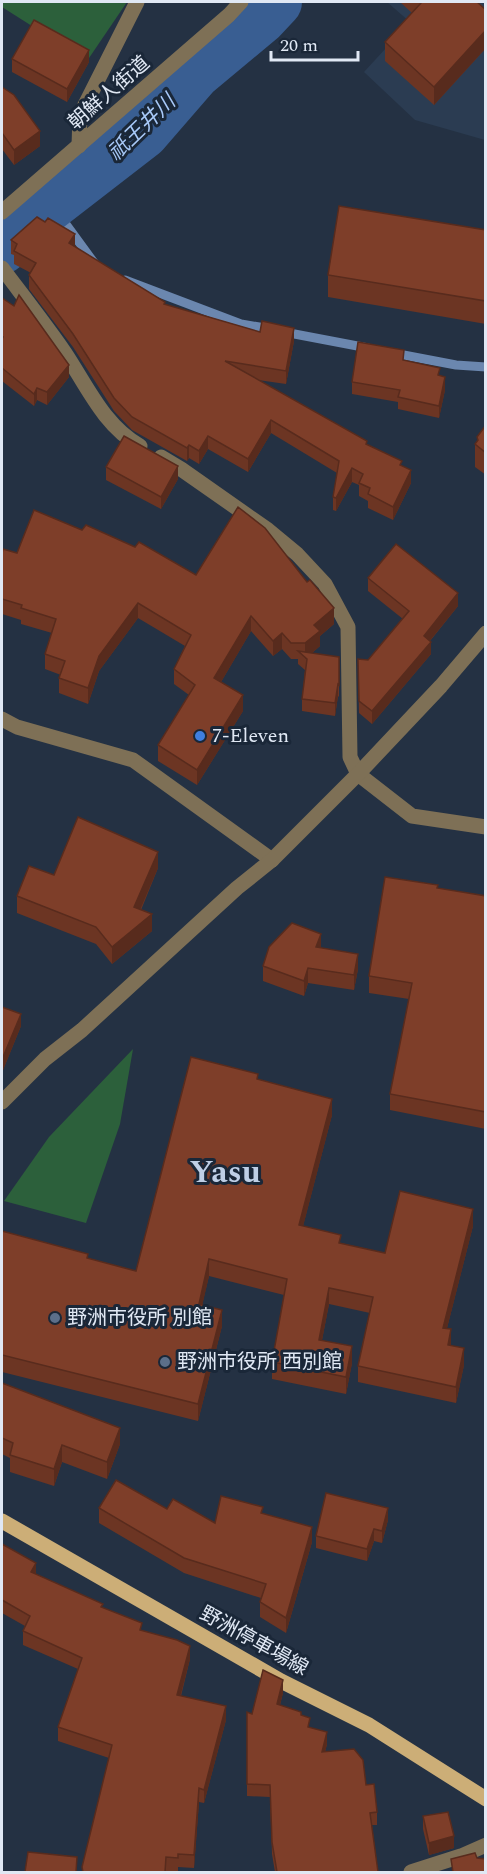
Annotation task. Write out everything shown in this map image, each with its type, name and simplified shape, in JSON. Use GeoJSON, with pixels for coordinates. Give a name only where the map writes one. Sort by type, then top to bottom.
{"type":"FeatureCollection","features":[{"type":"Feature","properties":{"kind":"main road","name":"野洲停車場線"},"geometry":{"type":"LineString","coordinates":[[2,1521],[262,1671],[369,1725],[486,1799]]}},
{"type":"Feature","properties":{"kind":"street"},"geometry":{"type":"LineString","coordinates":[[79,146],[80,115],[137,2]]}},
{"type":"Feature","properties":{"kind":"street","name":"朝鮮人街道"},"geometry":{"type":"LineString","coordinates":[[2,212],[229,15],[241,2]]}},
{"type":"Feature","properties":{"kind":"street"},"geometry":{"type":"LineString","coordinates":[[3,270],[65,353],[106,417],[126,438],[181,469],[268,530],[297,554],[325,584],[348,627],[350,757],[358,774],[412,816],[486,827]]}},
{"type":"Feature","properties":{"kind":"street"},"geometry":{"type":"LineString","coordinates":[[2,1102],[45,1059],[82,1030],[237,888],[272,860],[441,686],[486,633]]}},
{"type":"Feature","properties":{"kind":"street"},"geometry":{"type":"LineString","coordinates":[[2,718],[17,727],[134,760],[272,860]]}},
{"type":"Feature","properties":{"kind":"street"},"geometry":{"type":"LineString","coordinates":[[411,1872],[461,1856],[486,1845]]}},
{"type":"Feature","properties":{"kind":"shaded area"},"geometry":{"type":"Polygon","coordinates":[[[387,2],[485,2],[485,140],[415,120],[364,72],[410,22],[387,2]]]}},
{"type":"Feature","properties":{"kind":"green space"},"geometry":{"type":"Polygon","coordinates":[[[2,2],[127,2],[87,61],[2,7],[2,2]]]}},
{"type":"Feature","properties":{"kind":"green space"},"geometry":{"type":"Polygon","coordinates":[[[133,1049],[120,1124],[86,1223],[4,1201],[49,1137],[133,1049]]]}},
{"type":"Feature","properties":{"kind":"building"},"geometry":{"type":"Polygon","coordinates":[[[420,2],[477,2],[486,10],[486,30],[434,87],[385,42],[420,2]]]}},
{"type":"Feature","properties":{"kind":"building"},"geometry":{"type":"Polygon","coordinates":[[[34,20],[89,50],[67,89],[12,59],[34,20]]]}},
{"type":"Feature","properties":{"kind":"building"},"geometry":{"type":"Polygon","coordinates":[[[2,87],[14,95],[40,131],[14,150],[2,133],[2,87]]]}},
{"type":"Feature","properties":{"kind":"building"},"geometry":{"type":"Polygon","coordinates":[[[339,206],[486,230],[486,301],[328,275],[339,206]]]}},
{"type":"Feature","properties":{"kind":"building"},"geometry":{"type":"Polygon","coordinates":[[[37,217],[45,222],[48,218],[75,234],[69,243],[165,302],[164,304],[260,332],[262,321],[294,328],[286,371],[225,361],[367,441],[366,444],[402,461],[400,465],[411,470],[393,507],[368,494],[370,488],[359,483],[363,474],[352,468],[336,498],[333,497],[339,461],[271,420],[248,459],[208,436],[199,451],[189,445],[187,448],[132,417],[114,398],[73,334],[29,275],[36,263],[14,251],[17,244],[11,240],[37,217]]]}},
{"type":"Feature","properties":{"kind":"building"},"geometry":{"type":"Polygon","coordinates":[[[19,295],[69,365],[47,392],[37,388],[34,394],[2,368],[2,298],[14,306],[19,295]]]}},
{"type":"Feature","properties":{"kind":"building"},"geometry":{"type":"Polygon","coordinates":[[[358,342],[404,350],[403,360],[440,368],[438,375],[445,377],[439,406],[398,397],[400,390],[352,382],[358,342]]]}},
{"type":"Feature","properties":{"kind":"building"},"geometry":{"type":"Polygon","coordinates":[[[486,425],[486,453],[475,444],[486,425]]]}},
{"type":"Feature","properties":{"kind":"building"},"geometry":{"type":"Polygon","coordinates":[[[124,436],[178,466],[161,497],[106,467],[124,436]]]}},
{"type":"Feature","properties":{"kind":"building"},"geometry":{"type":"Polygon","coordinates":[[[238,507],[265,528],[307,582],[310,580],[334,608],[314,625],[320,631],[305,643],[291,643],[282,633],[273,641],[251,616],[214,678],[243,695],[197,770],[158,745],[195,685],[174,669],[191,635],[138,603],[99,656],[88,688],[59,678],[65,661],[45,654],[56,619],[21,608],[22,605],[2,599],[2,553],[3,549],[17,553],[34,510],[82,530],[86,525],[135,547],[139,542],[196,575],[238,507]]]}},
{"type":"Feature","properties":{"kind":"building"},"geometry":{"type":"Polygon","coordinates":[[[396,544],[458,593],[424,636],[431,642],[372,711],[359,701],[358,659],[368,660],[409,611],[368,578],[396,544]]]}},
{"type":"Feature","properties":{"kind":"building"},"geometry":{"type":"Polygon","coordinates":[[[298,651],[339,657],[339,685],[335,703],[302,699],[307,659],[298,651]]]}},
{"type":"Feature","properties":{"kind":"building"},"geometry":{"type":"Polygon","coordinates":[[[78,817],[158,852],[134,907],[152,914],[112,947],[96,927],[17,896],[29,866],[54,875],[78,817]]]}},
{"type":"Feature","properties":{"kind":"building"},"geometry":{"type":"Polygon","coordinates":[[[385,877],[438,885],[437,888],[486,896],[486,1112],[390,1094],[412,983],[369,976],[385,877]]]}},
{"type":"Feature","properties":{"kind":"building"},"geometry":{"type":"Polygon","coordinates":[[[292,923],[321,934],[316,947],[358,954],[354,975],[308,968],[304,981],[263,966],[269,947],[292,923]]]}},
{"type":"Feature","properties":{"kind":"building"},"geometry":{"type":"Polygon","coordinates":[[[2,1007],[21,1014],[3,1057],[2,1057],[2,1007]]]}},
{"type":"Feature","properties":{"kind":"building"},"geometry":{"type":"Polygon","coordinates":[[[191,1057],[258,1074],[257,1079],[332,1099],[299,1225],[341,1235],[339,1243],[385,1253],[400,1191],[473,1209],[443,1328],[451,1329],[448,1345],[464,1348],[456,1387],[358,1366],[373,1297],[329,1288],[319,1340],[352,1346],[346,1377],[272,1362],[287,1279],[209,1259],[199,1304],[222,1310],[198,1404],[2,1355],[2,1231],[88,1254],[87,1258],[136,1271],[191,1057]]]}},
{"type":"Feature","properties":{"kind":"building"},"geometry":{"type":"Polygon","coordinates":[[[2,1383],[120,1428],[107,1462],[62,1445],[54,1469],[10,1455],[13,1443],[2,1438],[2,1383]]]}},
{"type":"Feature","properties":{"kind":"building"},"geometry":{"type":"Polygon","coordinates":[[[116,1480],[167,1509],[173,1499],[215,1523],[221,1496],[263,1507],[261,1513],[312,1527],[286,1618],[260,1602],[266,1584],[184,1558],[99,1508],[116,1480]]]}},
{"type":"Feature","properties":{"kind":"building"},"geometry":{"type":"Polygon","coordinates":[[[326,1493],[388,1508],[382,1531],[374,1529],[367,1549],[316,1536],[326,1493]]]}},
{"type":"Feature","properties":{"kind":"building"},"geometry":{"type":"Polygon","coordinates":[[[2,1544],[36,1563],[31,1572],[103,1604],[101,1607],[142,1623],[140,1630],[190,1646],[177,1695],[226,1706],[204,1790],[199,1788],[194,1855],[178,1854],[178,1858],[166,1857],[165,1872],[83,1872],[82,1867],[112,1745],[58,1727],[82,1658],[23,1631],[30,1616],[2,1600],[2,1544]]]}},
{"type":"Feature","properties":{"kind":"building"},"geometry":{"type":"Polygon","coordinates":[[[263,1670],[283,1680],[277,1704],[301,1712],[301,1715],[310,1718],[308,1727],[327,1732],[322,1752],[354,1749],[363,1760],[366,1785],[374,1784],[377,1812],[370,1813],[378,1872],[277,1872],[272,1842],[270,1785],[247,1784],[247,1712],[252,1714],[263,1670]]]}},
{"type":"Feature","properties":{"kind":"building"},"geometry":{"type":"Polygon","coordinates":[[[448,1812],[454,1836],[429,1843],[423,1816],[448,1812]]]}},
{"type":"Feature","properties":{"kind":"building"},"geometry":{"type":"Polygon","coordinates":[[[28,1852],[77,1857],[76,1872],[25,1872],[28,1852]]]}},
{"type":"Feature","properties":{"kind":"building"},"geometry":{"type":"Polygon","coordinates":[[[475,1853],[477,1858],[486,1859],[486,1872],[453,1872],[451,1859],[475,1853]]]}},
{"type":"Feature","properties":{"kind":"waterway","name":"祇王井川"},"geometry":{"type":"LineString","coordinates":[[2,248],[46,208],[143,133],[195,73],[261,18],[276,2]]}},
{"type":"Feature","properties":{"kind":"waterway"},"geometry":{"type":"LineString","coordinates":[[32,221],[44,229],[53,221],[65,223],[95,264]]}},
{"type":"Feature","properties":{"kind":"waterway"},"geometry":{"type":"LineString","coordinates":[[125,280],[241,324],[271,329]]}},
{"type":"Feature","properties":{"kind":"waterway"},"geometry":{"type":"LineString","coordinates":[[284,332],[368,348]]}},
{"type":"Feature","properties":{"kind":"waterway"},"geometry":{"type":"LineString","coordinates":[[393,353],[456,365],[486,367]]}},
{"type":"Feature","properties":{"kind":"place","name":"7-Eleven"},"geometry":{"type":"Point","coordinates":[200,736]}},
{"type":"Feature","properties":{"kind":"place","name":"野洲市役所 別館"},"geometry":{"type":"Point","coordinates":[55,1318]}},
{"type":"Feature","properties":{"kind":"place","name":"野洲市役所 西別館"},"geometry":{"type":"Point","coordinates":[165,1362]}},
{"type":"Feature","properties":{"kind":"district","name":"Yasu"},"geometry":{"type":"Point","coordinates":[225,1172]}}]}
